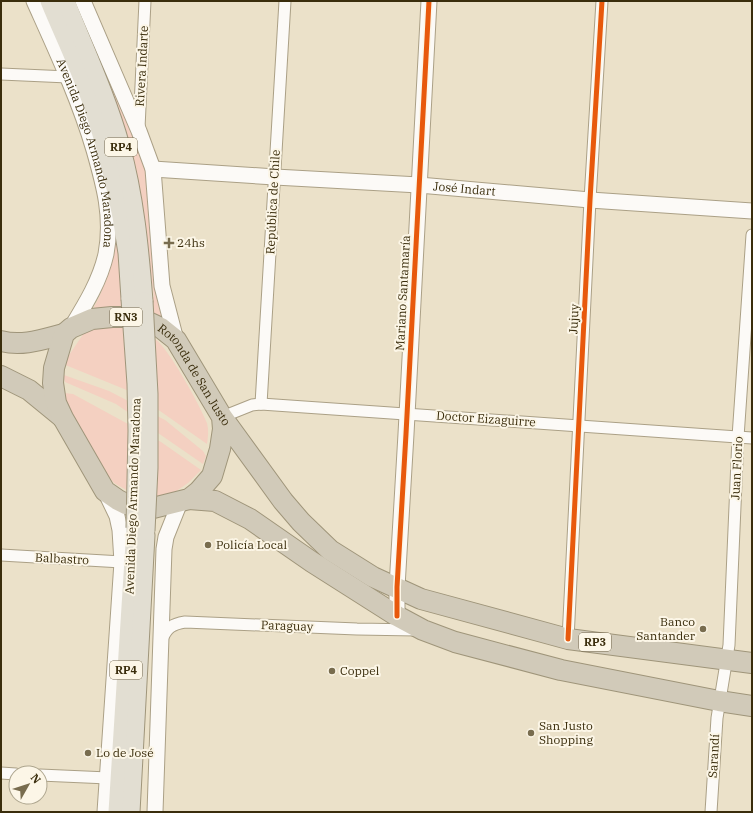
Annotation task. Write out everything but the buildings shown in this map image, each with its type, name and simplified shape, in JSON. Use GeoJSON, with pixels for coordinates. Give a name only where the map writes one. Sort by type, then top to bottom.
{"type":"FeatureCollection","features":[{"type":"Feature","properties":{"kind":"highway","name":"Rotonda de San Justo"},"geometry":{"type":"LineString","coordinates":[[68,331],[92,319],[112,317],[127,317],[146,321],[161,328],[176,340],[222,418],[223,429],[220,449],[212,476],[199,491],[185,500],[153,508],[141,508],[126,504],[104,491]]}},
{"type":"Feature","properties":{"kind":"highway","name":"RN3"},"geometry":{"type":"LineString","coordinates":[[1,341],[17,343],[32,342],[68,331]]}},
{"type":"Feature","properties":{"kind":"highway"},"geometry":{"type":"LineString","coordinates":[[68,331],[54,368],[53,383],[56,403],[104,491]]}},
{"type":"Feature","properties":{"kind":"highway"},"geometry":{"type":"LineString","coordinates":[[1,376],[29,390],[63,418]]}},
{"type":"Feature","properties":{"kind":"highway","name":"RP3"},"geometry":{"type":"LineString","coordinates":[[222,418],[283,501],[318,539],[330,550],[373,577],[421,599],[568,639],[752,663]]}},
{"type":"Feature","properties":{"kind":"highway"},"geometry":{"type":"LineString","coordinates":[[185,500],[215,501],[245,516],[312,562],[397,616],[423,630],[455,642],[561,670],[752,706]]}},
{"type":"Feature","properties":{"kind":"main road","name":"Avenida Diego Armando Maradona"},"geometry":{"type":"LineString","coordinates":[[49,1],[91,104],[105,146],[116,190],[137,300]]}},
{"type":"Feature","properties":{"kind":"main road","name":"Avenida Diego Armando Maradona"},"geometry":{"type":"LineString","coordinates":[[66,1],[109,108],[121,146],[137,223],[136,384],[141,530],[131,812]]}},
{"type":"Feature","properties":{"kind":"main road","name":"Avenida Diego Armando Maradona"},"geometry":{"type":"LineString","coordinates":[[117,812],[141,530]]}},
{"type":"Feature","properties":{"kind":"street","name":"Avenida Diego Armando Maradona"},"geometry":{"type":"LineString","coordinates":[[34,1],[68,77],[87,126],[105,187],[108,209],[108,237],[106,255],[93,289],[68,331]]}},
{"type":"Feature","properties":{"kind":"street"},"geometry":{"type":"LineString","coordinates":[[83,1],[139,131],[153,169],[162,286],[176,340]]}},
{"type":"Feature","properties":{"kind":"street","name":"Rivera Indarte"},"geometry":{"type":"LineString","coordinates":[[139,131],[145,1]]}},
{"type":"Feature","properties":{"kind":"street","name":"República de Chile"},"geometry":{"type":"LineString","coordinates":[[261,404],[285,1]]}},
{"type":"Feature","properties":{"kind":"street","name":"Mariano Santamaría"},"geometry":{"type":"LineString","coordinates":[[397,616],[397,587],[429,1]]}},
{"type":"Feature","properties":{"kind":"street","name":"Jujuy"},"geometry":{"type":"LineString","coordinates":[[568,639],[590,200],[602,1]]}},
{"type":"Feature","properties":{"kind":"street"},"geometry":{"type":"LineString","coordinates":[[1,74],[68,77]]}},
{"type":"Feature","properties":{"kind":"street","name":"José Indart"},"geometry":{"type":"LineString","coordinates":[[153,169],[419,185],[590,200],[752,211]]}},
{"type":"Feature","properties":{"kind":"street","name":"Juan Florio"},"geometry":{"type":"LineString","coordinates":[[719,701],[727,659],[729,638],[738,437],[752,235]]}},
{"type":"Feature","properties":{"kind":"street","name":"Doctor Eizaguirre"},"geometry":{"type":"LineString","coordinates":[[222,418],[252,405],[261,404],[752,438]]}},
{"type":"Feature","properties":{"kind":"street","name":"Avenida Diego Armando Maradona"},"geometry":{"type":"LineString","coordinates":[[104,491],[117,516],[120,530],[122,562],[105,812]]}},
{"type":"Feature","properties":{"kind":"street"},"geometry":{"type":"LineString","coordinates":[[155,812],[164,549],[166,537],[185,500]]}},
{"type":"Feature","properties":{"kind":"street","name":"Balbastro"},"geometry":{"type":"LineString","coordinates":[[1,555],[122,562]]}},
{"type":"Feature","properties":{"kind":"street","name":"Paraguay"},"geometry":{"type":"LineString","coordinates":[[162,642],[166,631],[170,626],[175,623],[184,622],[357,629],[423,630]]}},
{"type":"Feature","properties":{"kind":"street","name":"Sarandí"},"geometry":{"type":"LineString","coordinates":[[711,812],[719,701]]}},
{"type":"Feature","properties":{"kind":"street"},"geometry":{"type":"LineString","coordinates":[[48,775],[108,778]]}},
{"type":"Feature","properties":{"kind":"shaded area"},"geometry":{"type":"Polygon","coordinates":[[[74,1],[79,1],[137,137],[147,173],[164,313],[162,318],[123,306],[96,310],[94,307],[108,272],[111,254],[112,219],[107,163],[125,292],[154,297],[140,189],[129,144],[74,1]]]}},
{"type":"Feature","properties":{"kind":"shaded area"},"geometry":{"type":"Polygon","coordinates":[[[124,324],[155,339],[168,353],[198,404],[207,423],[207,444],[129,391],[63,364],[84,333],[98,327],[124,324]]]}},
{"type":"Feature","properties":{"kind":"shaded area"},"geometry":{"type":"Polygon","coordinates":[[[64,375],[109,391],[165,420],[203,451],[206,456],[203,464],[116,404],[65,382],[64,375]]]}},
{"type":"Feature","properties":{"kind":"shaded area"},"geometry":{"type":"Polygon","coordinates":[[[64,393],[73,394],[161,442],[201,470],[188,483],[175,492],[158,497],[128,491],[114,483],[106,473],[65,402],[64,393]]]}},
{"type":"Feature","properties":{"kind":"cycle path"},"geometry":{"type":"LineString","coordinates":[[397,616],[397,587],[429,1]]}},
{"type":"Feature","properties":{"kind":"cycle path"},"geometry":{"type":"LineString","coordinates":[[568,639],[590,200],[602,1]]}},
{"type":"Feature","properties":{"kind":"place","name":"24hs"},"geometry":{"type":"Point","coordinates":[169,243]}},
{"type":"Feature","properties":{"kind":"place","name":"Policía Local"},"geometry":{"type":"Point","coordinates":[208,545]}},
{"type":"Feature","properties":{"kind":"place","name":"Banco Santander"},"geometry":{"type":"Point","coordinates":[703,629]}},
{"type":"Feature","properties":{"kind":"place","name":"Coppel"},"geometry":{"type":"Point","coordinates":[332,671]}},
{"type":"Feature","properties":{"kind":"place","name":"San Justo Shopping"},"geometry":{"type":"Point","coordinates":[531,733]}},
{"type":"Feature","properties":{"kind":"place","name":"Lo de José"},"geometry":{"type":"Point","coordinates":[88,753]}}]}
